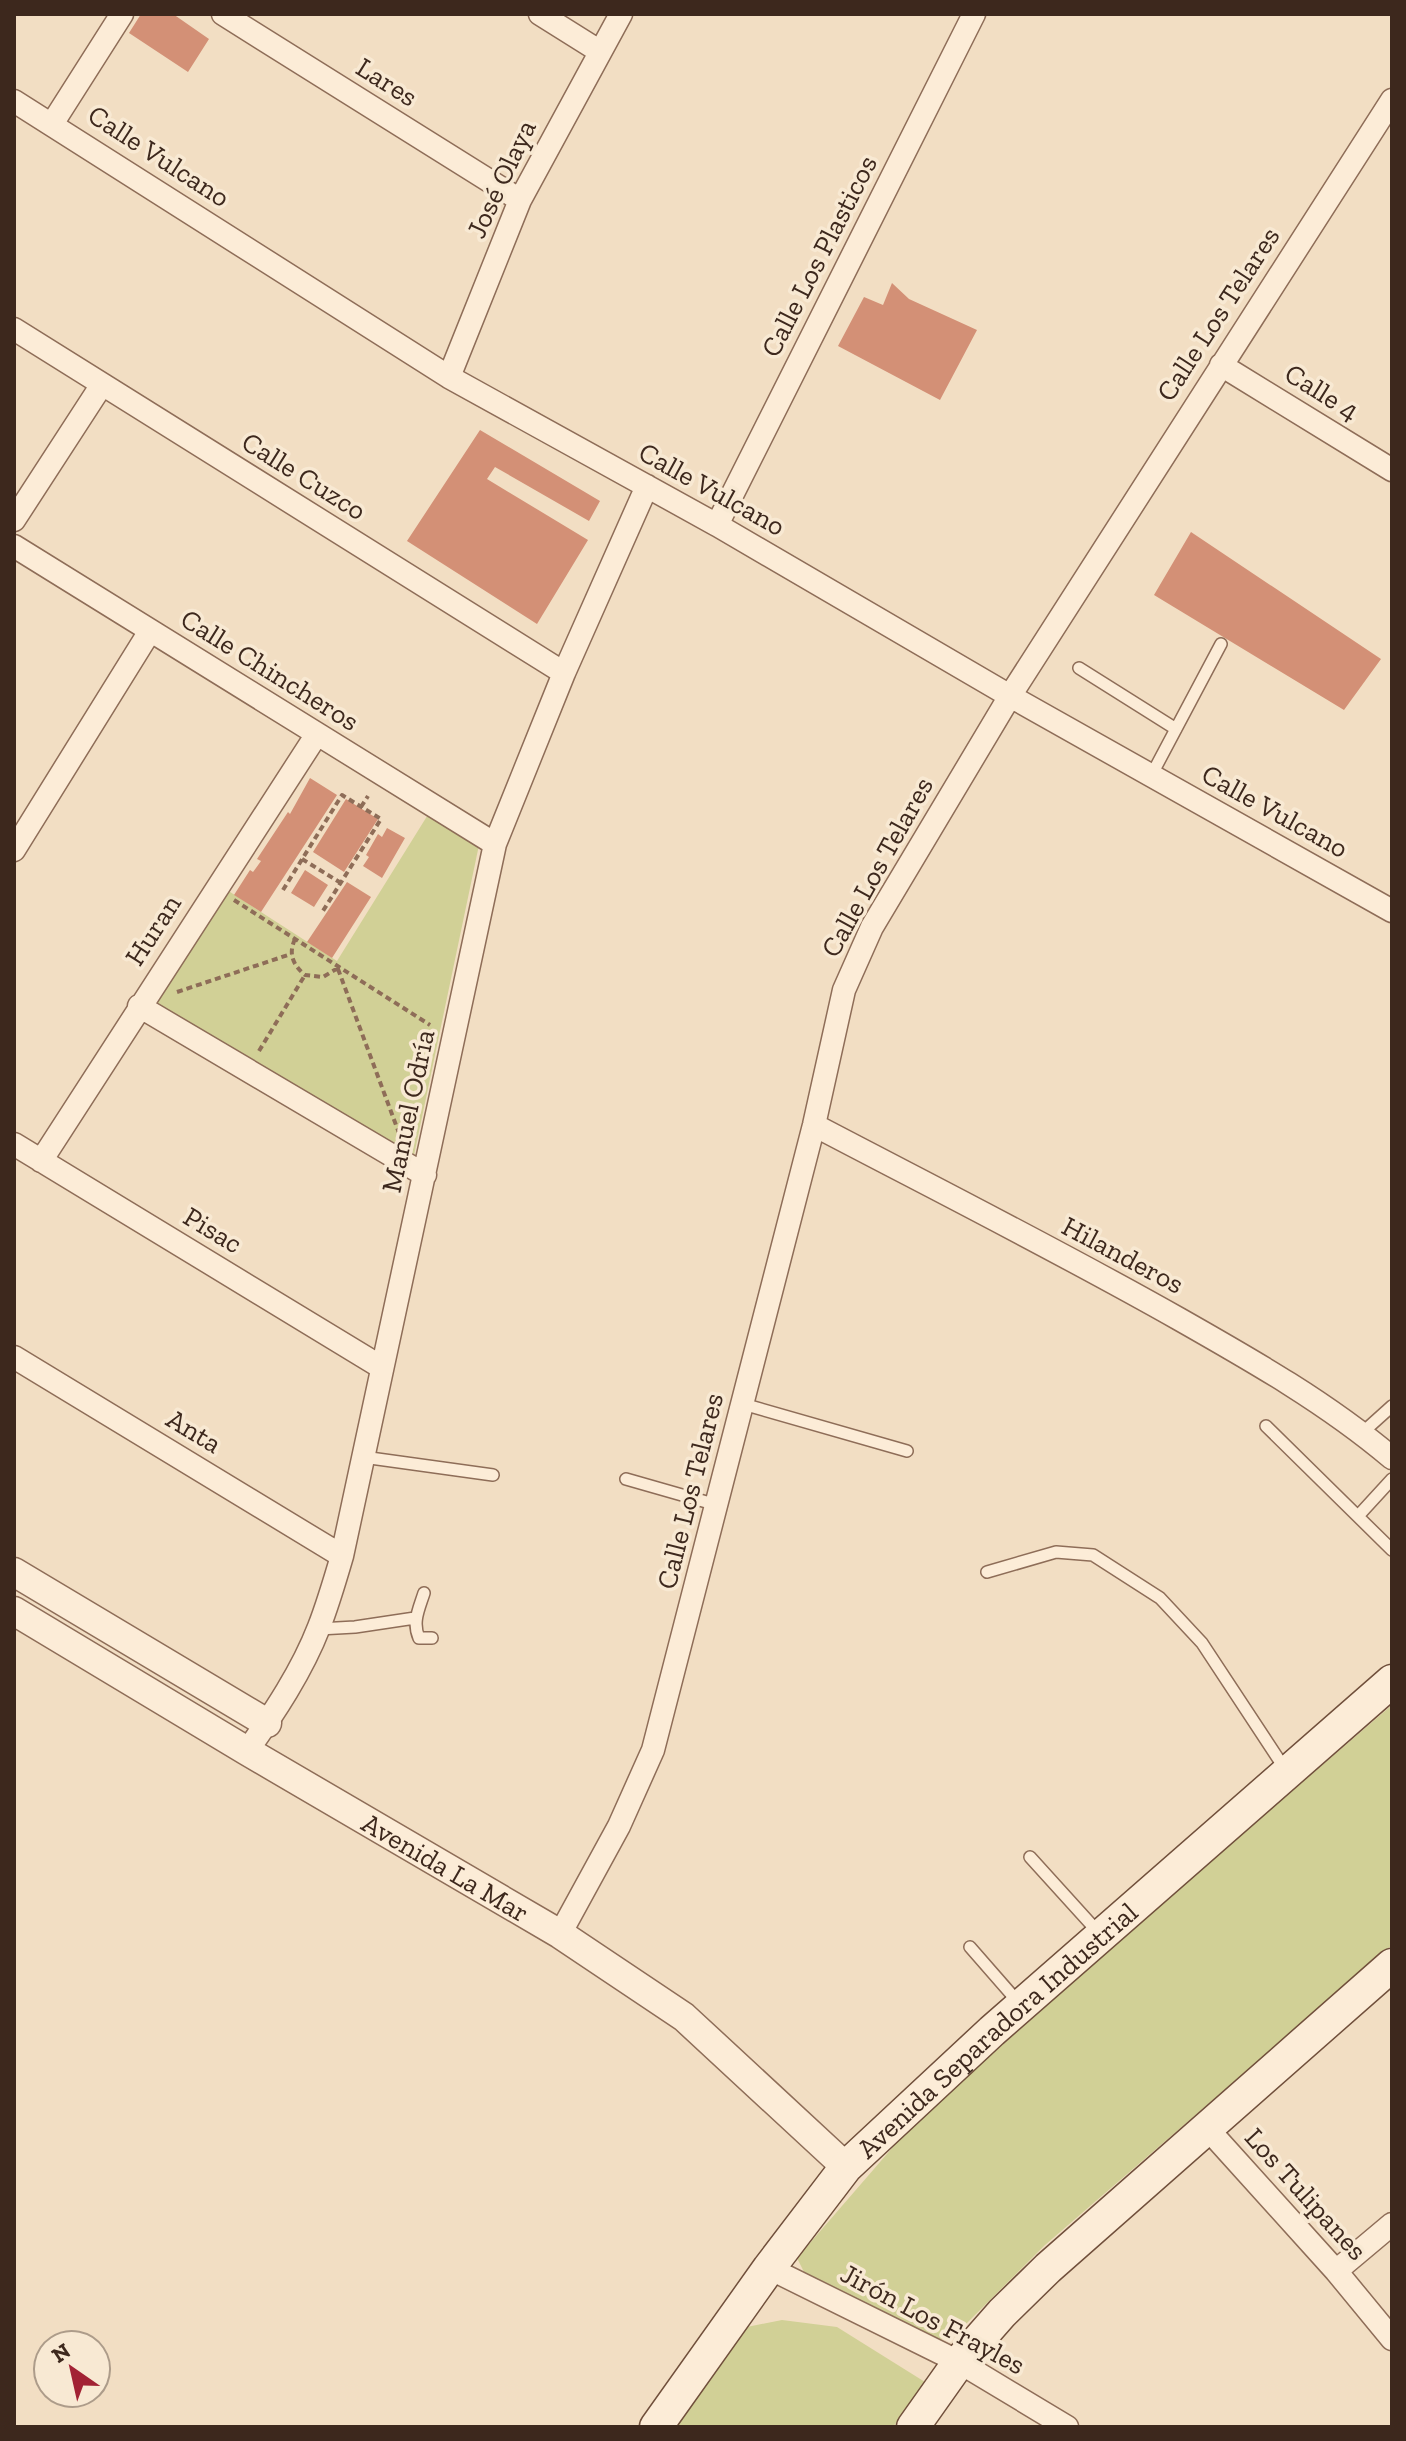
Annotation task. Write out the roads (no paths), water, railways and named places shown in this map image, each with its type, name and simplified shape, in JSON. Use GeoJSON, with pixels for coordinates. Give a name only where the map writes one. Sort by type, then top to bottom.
{"type":"FeatureCollection","features":[{"type":"Feature","properties":{"kind":"main road","name":"Avenida Separadora Industrial"},"geometry":{"type":"LineString","coordinates":[[656,2427],[769,2268],[846,2167],[1021,2006],[1392,1681]]}},
{"type":"Feature","properties":{"kind":"main road"},"geometry":{"type":"LineString","coordinates":[[913,2427],[959,2362],[1002,2313],[1048,2268],[1392,1965]]}},
{"type":"Feature","properties":{"kind":"street"},"geometry":{"type":"LineString","coordinates":[[52,124],[122,14]]}},
{"type":"Feature","properties":{"kind":"street","name":"Lares"},"geometry":{"type":"LineString","coordinates":[[223,14],[520,200]]}},
{"type":"Feature","properties":{"kind":"street"},"geometry":{"type":"LineString","coordinates":[[540,14],[599,51]]}},
{"type":"Feature","properties":{"kind":"street","name":"José Olaya"},"geometry":{"type":"LineString","coordinates":[[449,377],[520,200],[621,14]]}},
{"type":"Feature","properties":{"kind":"street","name":"Calle Los Plasticos"},"geometry":{"type":"LineString","coordinates":[[717,525],[974,14]]}},
{"type":"Feature","properties":{"kind":"street","name":"Calle Los Telares"},"geometry":{"type":"LineString","coordinates":[[560,1934],[619,1826],[653,1750],[814,1125],[844,990],[872,927],[1010,696],[1392,100]]}},
{"type":"Feature","properties":{"kind":"street","name":"Calle Vulcano"},"geometry":{"type":"LineString","coordinates":[[14,101],[449,377],[717,525],[1010,696],[1392,911]]}},
{"type":"Feature","properties":{"kind":"street","name":"Calle Cuzco"},"geometry":{"type":"LineString","coordinates":[[14,329],[564,673]]}},
{"type":"Feature","properties":{"kind":"street","name":"Calle 4"},"geometry":{"type":"LineString","coordinates":[[1221,365],[1392,470]]}},
{"type":"Feature","properties":{"kind":"street"},"geometry":{"type":"LineString","coordinates":[[14,520],[101,386]]}},
{"type":"Feature","properties":{"kind":"street","name":"Manuel Odría"},"geometry":{"type":"LineString","coordinates":[[247,1751],[267,1723],[319,1629],[342,1556],[495,844],[564,673],[647,486]]}},
{"type":"Feature","properties":{"kind":"street","name":"Calle Chincheros"},"geometry":{"type":"LineString","coordinates":[[14,546],[495,844]]}},
{"type":"Feature","properties":{"kind":"street"},"geometry":{"type":"LineString","coordinates":[[14,850],[150,631]]}},
{"type":"Feature","properties":{"kind":"street","name":"Huran"},"geometry":{"type":"LineString","coordinates":[[41,1161],[317,734]]}},
{"type":"Feature","properties":{"kind":"street"},"geometry":{"type":"LineString","coordinates":[[139,1006],[425,1175]]}},
{"type":"Feature","properties":{"kind":"street","name":"Hilanderos"},"geometry":{"type":"LineString","coordinates":[[814,1125],[1141,1298],[1276,1375],[1362,1433],[1392,1458]]}},
{"type":"Feature","properties":{"kind":"street","name":"Pisac"},"geometry":{"type":"LineString","coordinates":[[14,1144],[381,1367]]}},
{"type":"Feature","properties":{"kind":"street","name":"Anta"},"geometry":{"type":"LineString","coordinates":[[14,1357],[342,1556]]}},
{"type":"Feature","properties":{"kind":"street"},"geometry":{"type":"LineString","coordinates":[[14,1572],[267,1723]]}},
{"type":"Feature","properties":{"kind":"street","name":"Avenida La Mar"},"geometry":{"type":"LineString","coordinates":[[14,1611],[560,1934],[684,2017],[846,2167]]}},
{"type":"Feature","properties":{"kind":"street","name":"Los Tulipanes"},"geometry":{"type":"LineString","coordinates":[[1206,2127],[1336,2271],[1392,2339]]}},
{"type":"Feature","properties":{"kind":"street"},"geometry":{"type":"LineString","coordinates":[[1336,2271],[1392,2224]]}},
{"type":"Feature","properties":{"kind":"street","name":"Jirón Los Frayles"},"geometry":{"type":"LineString","coordinates":[[769,2268],[959,2362],[1067,2427]]}},
{"type":"Feature","properties":{"kind":"lane"},"geometry":{"type":"LineString","coordinates":[[1151,776],[1221,644]]}},
{"type":"Feature","properties":{"kind":"lane"},"geometry":{"type":"LineString","coordinates":[[1079,668],[1176,729]]}},
{"type":"Feature","properties":{"kind":"lane"},"geometry":{"type":"LineString","coordinates":[[743,1404],[907,1451]]}},
{"type":"Feature","properties":{"kind":"lane"},"geometry":{"type":"LineString","coordinates":[[1362,1433],[1392,1406]]}},
{"type":"Feature","properties":{"kind":"lane"},"geometry":{"type":"LineString","coordinates":[[1266,1426],[1392,1550]]}},
{"type":"Feature","properties":{"kind":"lane"},"geometry":{"type":"LineString","coordinates":[[363,1457],[493,1475]]}},
{"type":"Feature","properties":{"kind":"lane"},"geometry":{"type":"LineString","coordinates":[[626,1479],[717,1505]]}},
{"type":"Feature","properties":{"kind":"lane"},"geometry":{"type":"LineString","coordinates":[[1359,1515],[1392,1479]]}},
{"type":"Feature","properties":{"kind":"lane"},"geometry":{"type":"LineString","coordinates":[[987,1572],[1056,1552],[1093,1555],[1160,1598],[1202,1643],[1287,1773]]}},
{"type":"Feature","properties":{"kind":"lane"},"geometry":{"type":"LineString","coordinates":[[424,1593],[415,1618],[417,1635],[432,1638]]}},
{"type":"Feature","properties":{"kind":"lane"},"geometry":{"type":"LineString","coordinates":[[319,1629],[415,1618]]}},
{"type":"Feature","properties":{"kind":"lane"},"geometry":{"type":"LineString","coordinates":[[1030,1857],[1101,1936]]}},
{"type":"Feature","properties":{"kind":"lane"},"geometry":{"type":"LineString","coordinates":[[970,1947],[1021,2006]]}}]}
